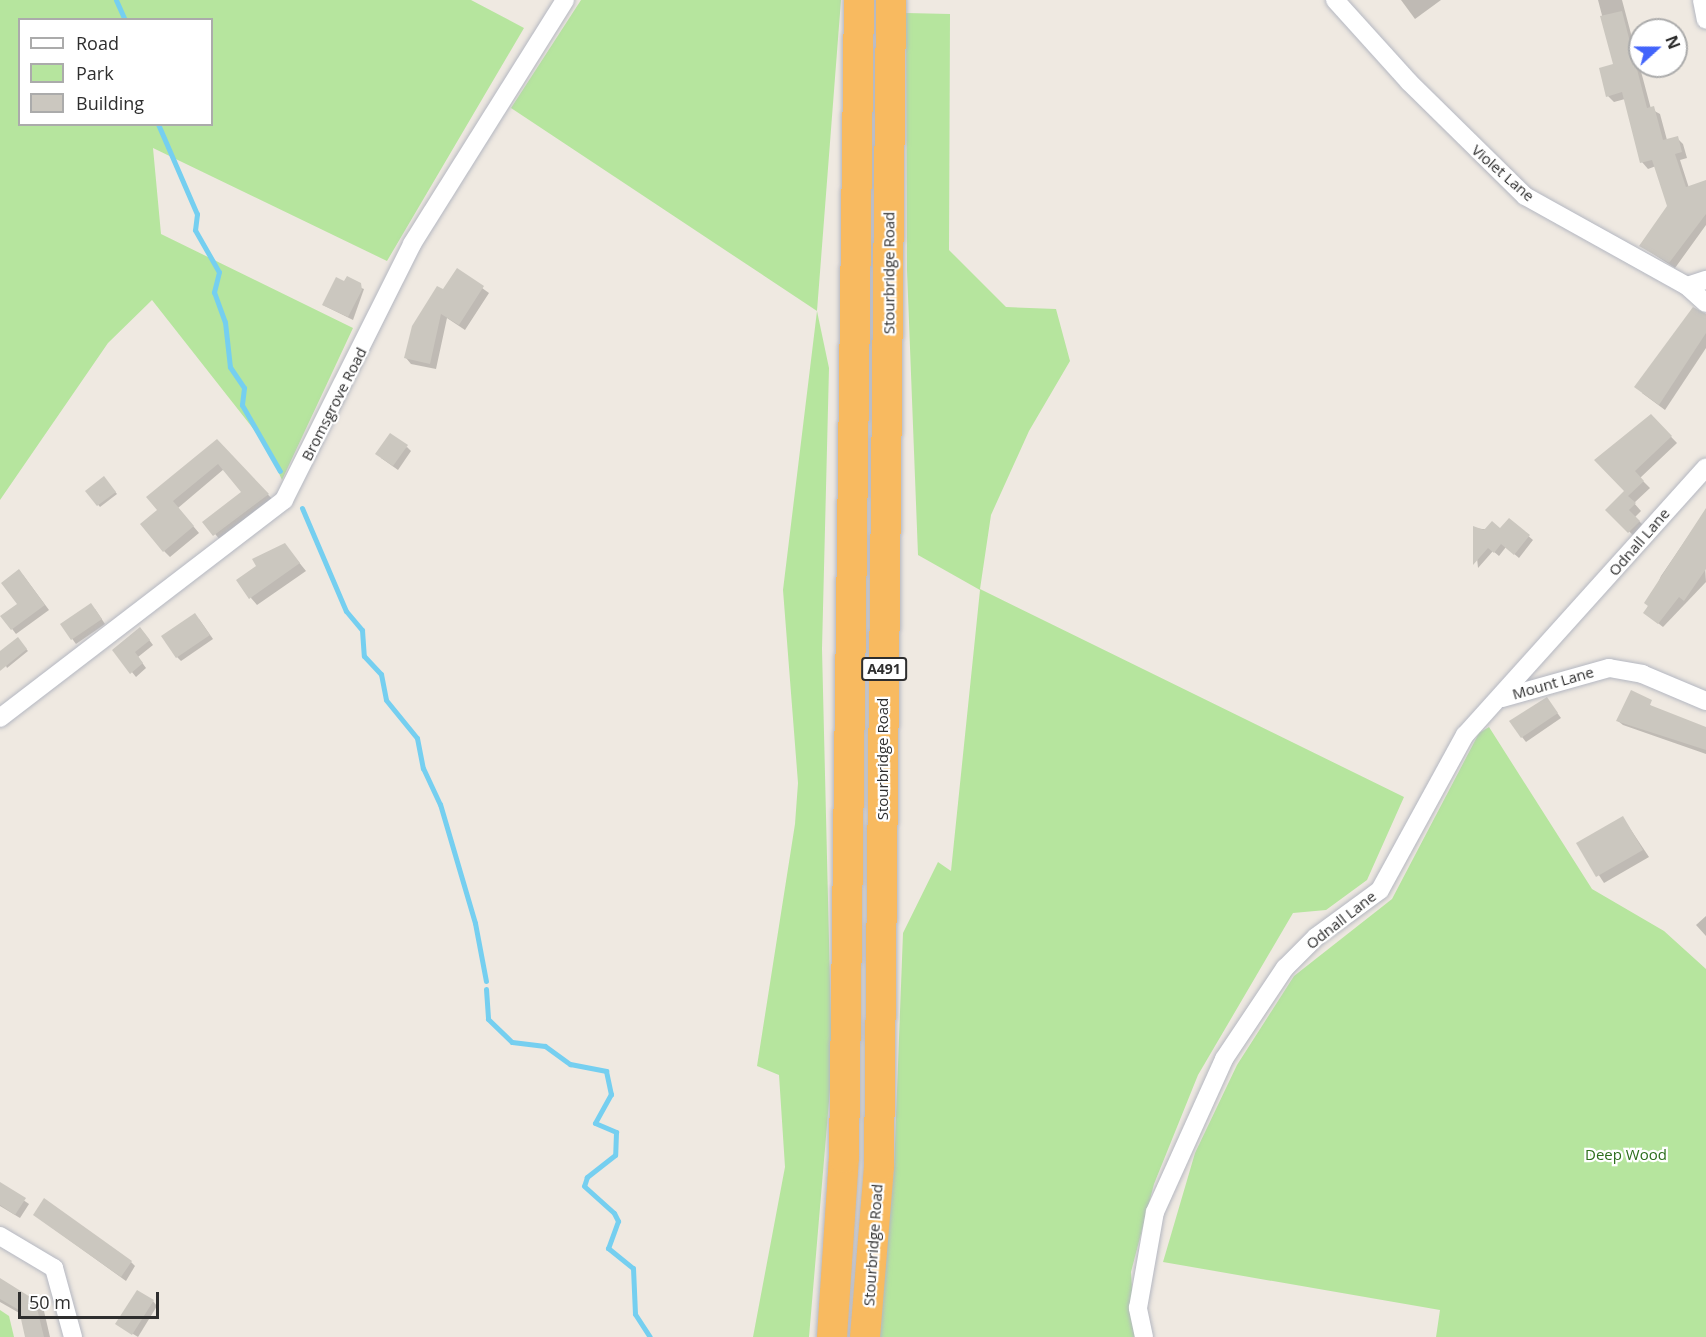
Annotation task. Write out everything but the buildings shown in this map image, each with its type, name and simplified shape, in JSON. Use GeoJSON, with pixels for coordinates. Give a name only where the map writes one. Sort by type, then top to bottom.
{"type":"FeatureCollection","features":[{"type":"Feature","properties":{"kind":"highway","name":"A491"},"geometry":{"type":"LineString","coordinates":[[832,1337],[844,1158],[859,0]]}},
{"type":"Feature","properties":{"kind":"highway","name":"Stourbridge Road"},"geometry":{"type":"LineString","coordinates":[[865,1337],[879,1167],[891,0]]}},
{"type":"Feature","properties":{"kind":"street","name":"Bromsgrove Road"},"geometry":{"type":"LineString","coordinates":[[0,718],[284,500],[412,244],[565,0]]}},
{"type":"Feature","properties":{"kind":"street","name":"Violet Lane"},"geometry":{"type":"LineString","coordinates":[[1335,0],[1408,82],[1525,196],[1687,286],[1706,303]]}},
{"type":"Feature","properties":{"kind":"street"},"geometry":{"type":"LineString","coordinates":[[1702,0],[1706,20]]}},
{"type":"Feature","properties":{"kind":"street"},"geometry":{"type":"LineString","coordinates":[[1687,286],[1706,280]]}},
{"type":"Feature","properties":{"kind":"street","name":"Odnall Lane"},"geometry":{"type":"LineString","coordinates":[[1144,1337],[1138,1308],[1155,1212],[1224,1059],[1285,968],[1316,937],[1380,890],[1465,735],[1502,698],[1706,467]]}},
{"type":"Feature","properties":{"kind":"street","name":"Mount Lane"},"geometry":{"type":"LineString","coordinates":[[1502,698],[1609,668],[1642,674],[1706,702]]}},
{"type":"Feature","properties":{"kind":"street"},"geometry":{"type":"LineString","coordinates":[[0,1236],[54,1268],[73,1337]]}},
{"type":"Feature","properties":{"kind":"green space"},"geometry":{"type":"Polygon","coordinates":[[[0,0],[471,0],[524,28],[387,261],[153,148],[161,234],[353,328],[282,480],[266,445],[152,300],[108,343],[0,500],[0,0]]]}},
{"type":"Feature","properties":{"kind":"green space"},"geometry":{"type":"Polygon","coordinates":[[[581,0],[841,0],[817,311],[511,108],[581,0]]]}},
{"type":"Feature","properties":{"kind":"green space"},"geometry":{"type":"Polygon","coordinates":[[[906,13],[950,14],[949,250],[1006,307],[1056,309],[1070,361],[1029,431],[991,515],[980,589],[1404,797],[1367,880],[1326,910],[1293,913],[1198,1075],[1154,1184],[1131,1272],[1135,1337],[874,1337],[894,1170],[903,933],[938,862],[951,871],[980,590],[918,555],[907,270],[906,13]]]}},
{"type":"Feature","properties":{"kind":"green space"},"geometry":{"type":"Polygon","coordinates":[[[817,311],[829,368],[822,649],[832,1066],[809,1337],[753,1337],[785,1167],[779,1075],[757,1066],[795,824],[798,783],[783,590],[817,311]]]}},
{"type":"Feature","properties":{"kind":"green space","name":"Deep Wood"},"geometry":{"type":"Polygon","coordinates":[[[1489,727],[1592,889],[1664,931],[1706,969],[1706,1337],[1436,1337],[1440,1310],[1163,1262],[1195,1153],[1237,1065],[1294,976],[1392,899],[1479,733],[1489,727]]]}},
{"type":"Feature","properties":{"kind":"green space"},"geometry":{"type":"Polygon","coordinates":[[[0,1310],[9,1316],[14,1337],[0,1337],[0,1310]]]}},
{"type":"Feature","properties":{"kind":"waterway"},"geometry":{"type":"LineString","coordinates":[[116,0],[124,18]]}},
{"type":"Feature","properties":{"kind":"waterway"},"geometry":{"type":"LineString","coordinates":[[159,126],[197,214],[195,230],[219,272],[214,292],[225,322],[230,367],[244,388],[242,405],[280,471]]}},
{"type":"Feature","properties":{"kind":"waterway"},"geometry":{"type":"LineString","coordinates":[[302,508],[346,611],[362,630],[364,656],[381,674],[386,700],[417,738],[423,768],[440,804],[475,923],[486,981]]}},
{"type":"Feature","properties":{"kind":"waterway"},"geometry":{"type":"LineString","coordinates":[[486,989],[488,1019],[512,1042],[545,1046],[570,1064],[606,1071],[611,1094],[595,1123],[616,1132],[615,1155],[587,1177],[584,1186],[614,1213],[618,1221],[608,1248],[633,1268],[635,1314],[650,1337]]}}]}
